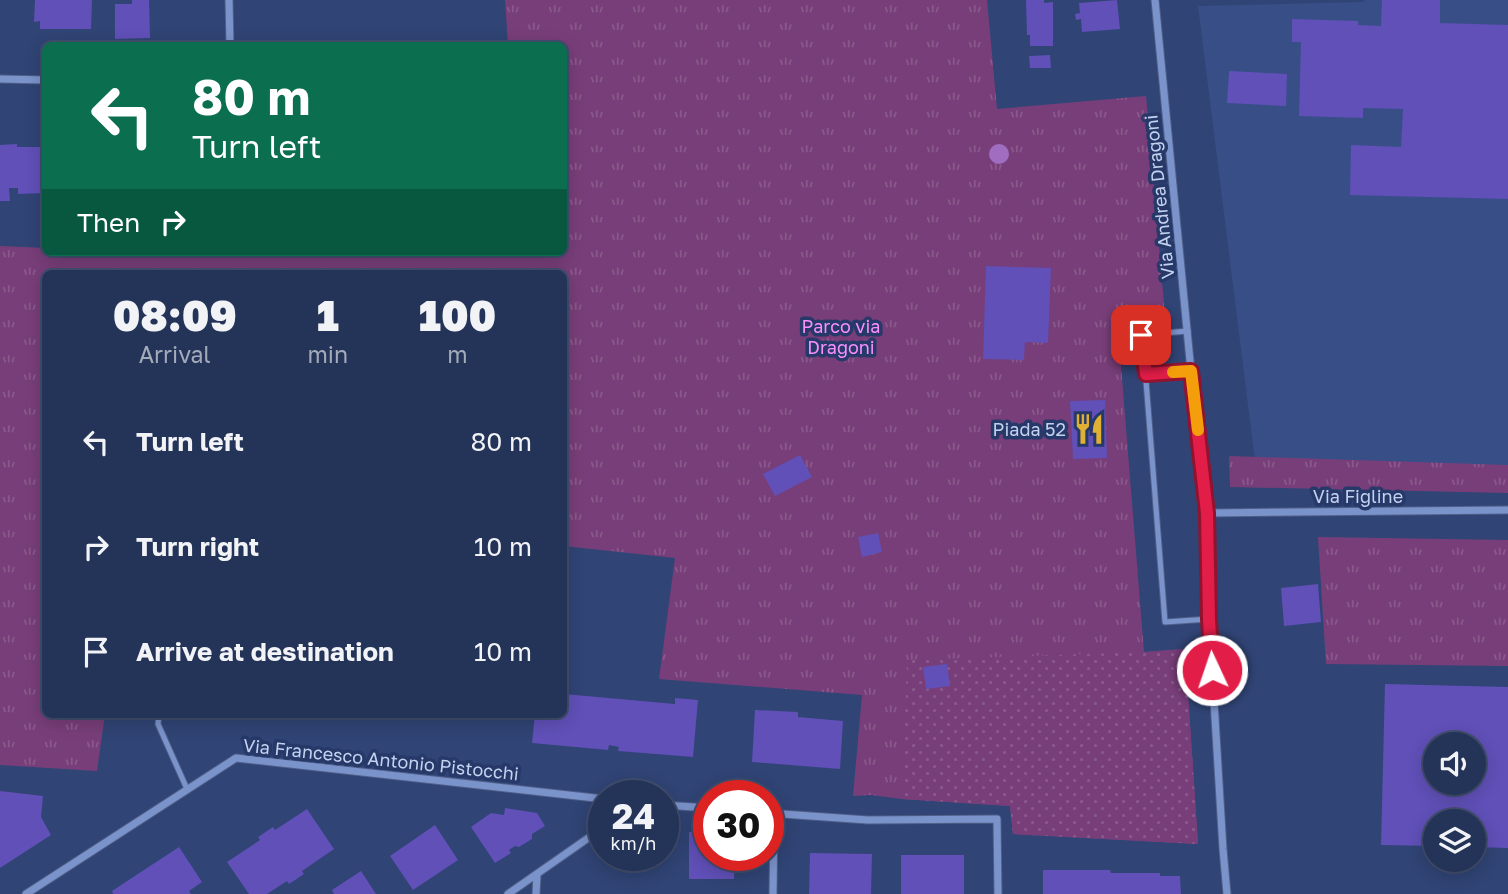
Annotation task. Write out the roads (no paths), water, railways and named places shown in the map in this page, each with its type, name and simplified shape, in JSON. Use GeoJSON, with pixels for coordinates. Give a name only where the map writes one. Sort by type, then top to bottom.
{"type":"FeatureCollection","features":[{"type":"Feature","properties":{"kind":"street"},"geometry":{"type":"LineString","coordinates":[[229,0],[230,42]]}},
{"type":"Feature","properties":{"kind":"street","name":"Via Andrea Dragoni"},"geometry":{"type":"LineString","coordinates":[[1155,0],[1207,513],[1209,619],[1227,894]]}},
{"type":"Feature","properties":{"kind":"street"},"geometry":{"type":"LineString","coordinates":[[0,79],[42,80]]}},
{"type":"Feature","properties":{"kind":"street","name":"Via Figline"},"geometry":{"type":"LineString","coordinates":[[1207,513],[1508,510]]}},
{"type":"Feature","properties":{"kind":"street","name":"Via Francesco Antonio Pistocchi"},"geometry":{"type":"LineString","coordinates":[[26,894],[236,758],[588,797]]}},
{"type":"Feature","properties":{"kind":"street"},"geometry":{"type":"LineString","coordinates":[[784,814],[868,820],[997,819],[998,894]]}},
{"type":"Feature","properties":{"kind":"street"},"geometry":{"type":"LineString","coordinates":[[508,894],[588,838]]}},
{"type":"Feature","properties":{"kind":"street"},"geometry":{"type":"LineString","coordinates":[[773,871],[774,894]]}},
{"type":"Feature","properties":{"kind":"street"},"geometry":{"type":"LineString","coordinates":[[536,894],[537,875]]}},
{"type":"Feature","properties":{"kind":"lane"},"geometry":{"type":"LineString","coordinates":[[1119,341],[1141,335],[1188,331]]}},
{"type":"Feature","properties":{"kind":"lane"},"geometry":{"type":"LineString","coordinates":[[1141,335],[1165,622],[1209,619]]}},
{"type":"Feature","properties":{"kind":"lane"},"geometry":{"type":"LineString","coordinates":[[1146,374],[1191,371]]}},
{"type":"Feature","properties":{"kind":"lane"},"geometry":{"type":"LineString","coordinates":[[159,718],[158,724],[187,789]]}},
{"type":"Feature","properties":{"kind":"place","name":"Piada 52"},"geometry":{"type":"Point","coordinates":[1089,429]}},
{"type":"Feature","properties":{"kind":"park label","name":"Parco via Dragoni"},"geometry":{"type":"Point","coordinates":[841,336]}}]}
